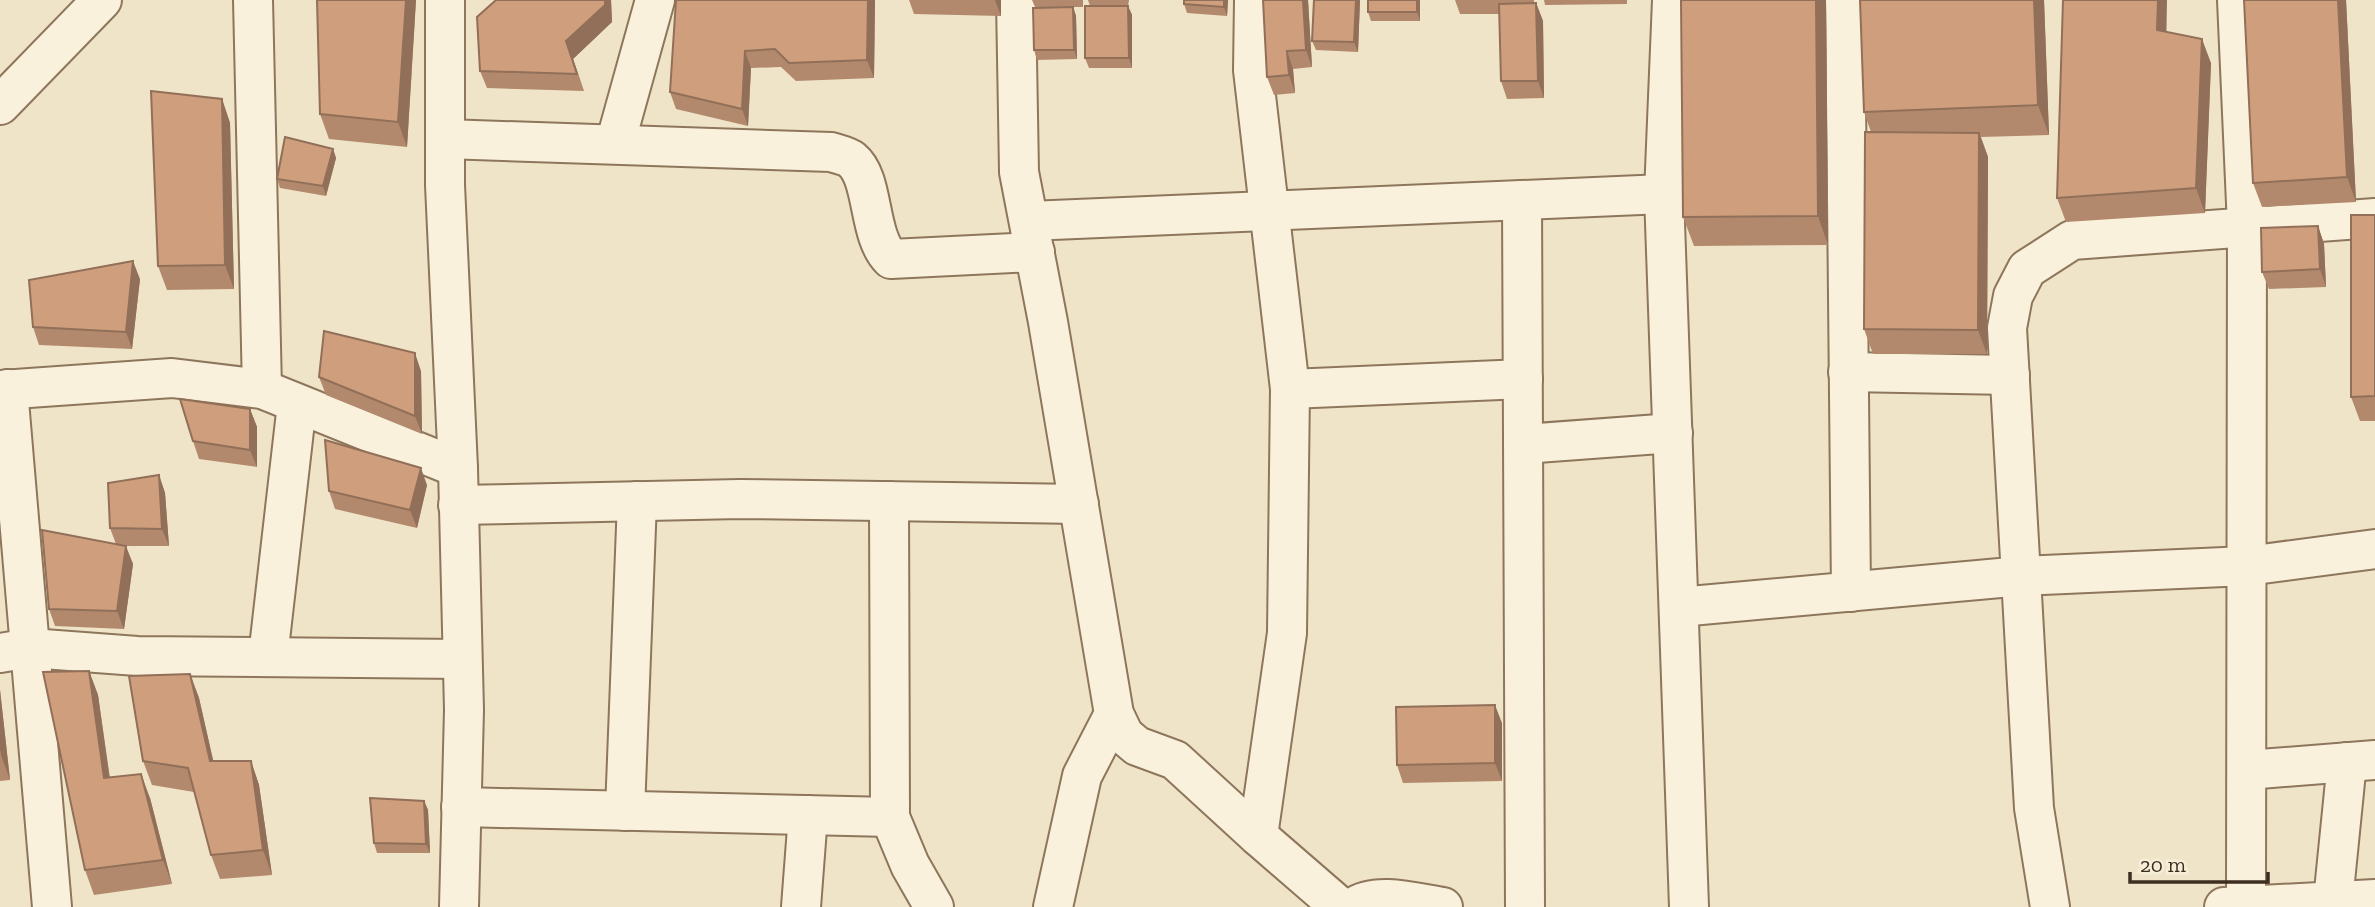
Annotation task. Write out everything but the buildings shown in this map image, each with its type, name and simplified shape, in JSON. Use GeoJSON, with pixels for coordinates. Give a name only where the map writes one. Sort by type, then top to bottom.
{"type":"FeatureCollection","features":[{"type":"Feature","properties":{"kind":"street"},"geometry":{"type":"LineString","coordinates":[[0,105],[102,0]]}},
{"type":"Feature","properties":{"kind":"street"},"geometry":{"type":"LineString","coordinates":[[253,0],[262,389]]}},
{"type":"Feature","properties":{"kind":"street"},"geometry":{"type":"LineString","coordinates":[[445,0],[444,139],[464,710],[459,907]]}},
{"type":"Feature","properties":{"kind":"street"},"geometry":{"type":"LineString","coordinates":[[615,144],[655,0]]}},
{"type":"Feature","properties":{"kind":"street"},"geometry":{"type":"LineString","coordinates":[[1016,0],[1019,172],[1114,714],[1124,735],[1137,746],[1175,760],[1340,907]]}},
{"type":"Feature","properties":{"kind":"street"},"geometry":{"type":"LineString","coordinates":[[1254,0],[1253,70],[1290,389],[1287,633],[1258,836]]}},
{"type":"Feature","properties":{"kind":"street"},"geometry":{"type":"LineString","coordinates":[[1672,0],[1664,194],[1689,907]]}},
{"type":"Feature","properties":{"kind":"street"},"geometry":{"type":"LineString","coordinates":[[1845,0],[1851,592]]}},
{"type":"Feature","properties":{"kind":"street"},"geometry":{"type":"LineString","coordinates":[[2237,0],[2247,226],[2247,770],[2235,906],[2375,899]]}},
{"type":"Feature","properties":{"kind":"street"},"geometry":{"type":"LineString","coordinates":[[444,139],[831,152],[853,161],[865,182],[881,249],[891,259],[1032,237],[1268,211],[1664,194]]}},
{"type":"Feature","properties":{"kind":"street"},"geometry":{"type":"LineString","coordinates":[[1522,200],[1525,907]]}},
{"type":"Feature","properties":{"kind":"street"},"geometry":{"type":"LineString","coordinates":[[2050,907],[2034,807],[2007,328],[2013,296],[2026,269],[2072,240],[2375,218]]}},
{"type":"Feature","properties":{"kind":"street"},"geometry":{"type":"LineString","coordinates":[[1848,372],[2010,375]]}},
{"type":"Feature","properties":{"kind":"street"},"geometry":{"type":"LineString","coordinates":[[52,907],[15,650],[4,390],[172,378],[262,389],[298,404],[458,486],[637,501],[1079,504]]}},
{"type":"Feature","properties":{"kind":"street"},"geometry":{"type":"LineString","coordinates":[[1290,389],[1523,379]]}},
{"type":"Feature","properties":{"kind":"street"},"geometry":{"type":"LineString","coordinates":[[268,657],[298,404]]}},
{"type":"Feature","properties":{"kind":"street"},"geometry":{"type":"LineString","coordinates":[[1523,444],[1672,433]]}},
{"type":"Feature","properties":{"kind":"street"},"geometry":{"type":"LineString","coordinates":[[625,811],[637,501]]}},
{"type":"Feature","properties":{"kind":"street"},"geometry":{"type":"LineString","coordinates":[[888,501],[890,817],[911,865],[934,907]]}},
{"type":"Feature","properties":{"kind":"street"},"geometry":{"type":"LineString","coordinates":[[1679,607],[2022,576],[2247,566],[2375,549]]}},
{"type":"Feature","properties":{"kind":"street"},"geometry":{"type":"LineString","coordinates":[[15,650],[138,656],[462,659]]}},
{"type":"Feature","properties":{"kind":"street"},"geometry":{"type":"LineString","coordinates":[[1053,907],[1082,776],[1114,714]]}},
{"type":"Feature","properties":{"kind":"street"},"geometry":{"type":"LineString","coordinates":[[2247,770],[2361,761],[2333,901]]}},
{"type":"Feature","properties":{"kind":"street"},"geometry":{"type":"LineString","coordinates":[[461,807],[890,817]]}},
{"type":"Feature","properties":{"kind":"street"},"geometry":{"type":"LineString","coordinates":[[801,907],[808,816]]}},
{"type":"Feature","properties":{"kind":"street"},"geometry":{"type":"LineString","coordinates":[[1354,907],[1362,901],[1388,900],[1443,907]]}}]}
